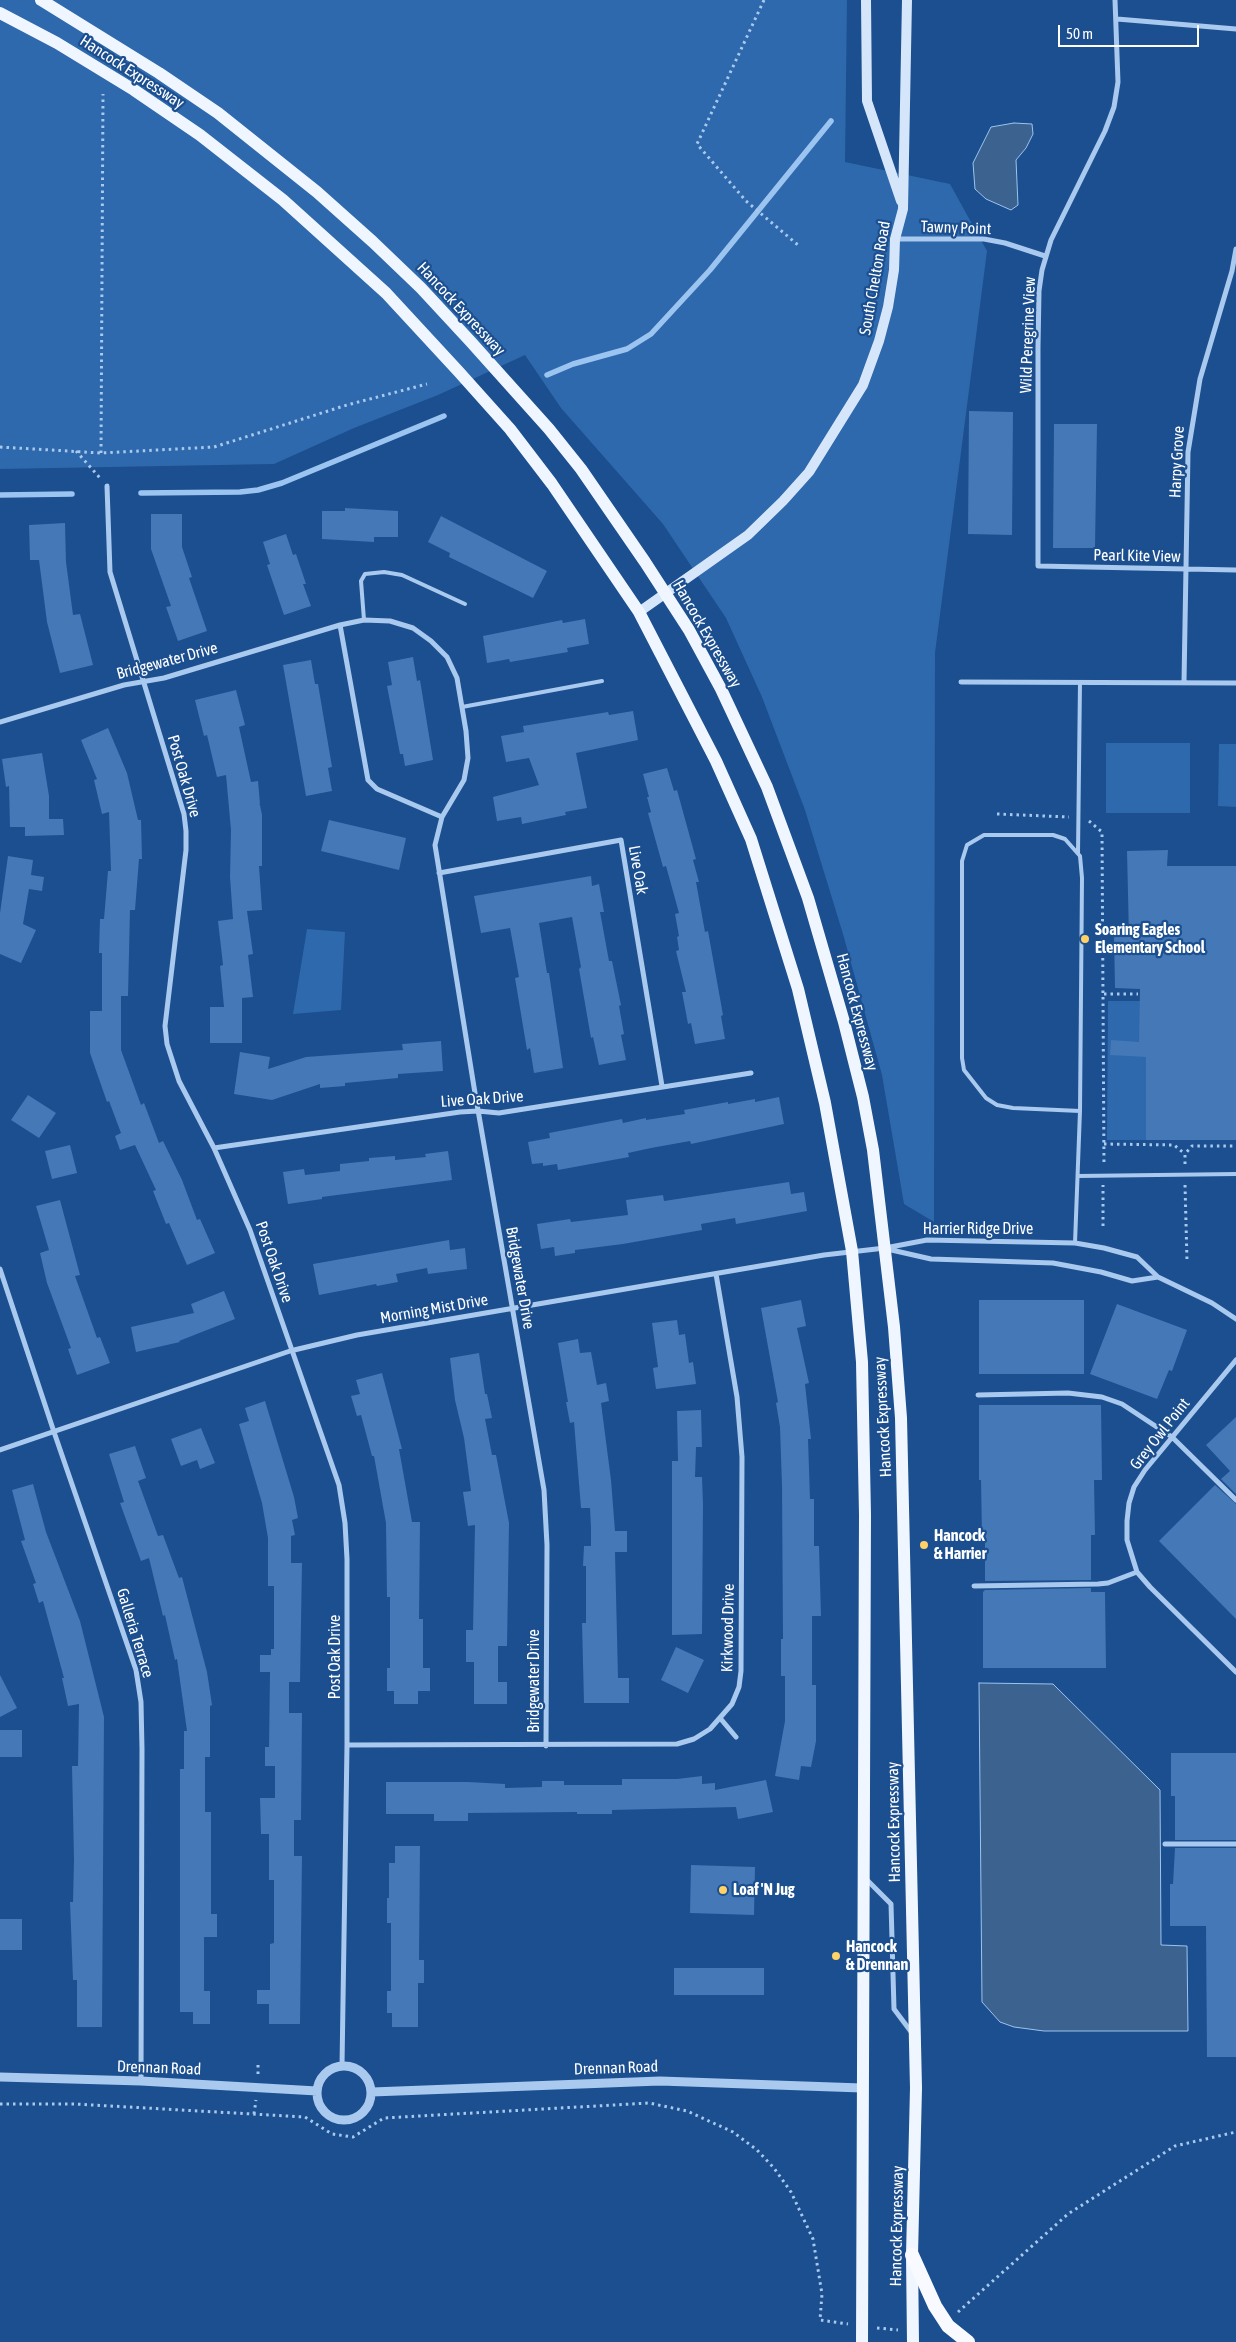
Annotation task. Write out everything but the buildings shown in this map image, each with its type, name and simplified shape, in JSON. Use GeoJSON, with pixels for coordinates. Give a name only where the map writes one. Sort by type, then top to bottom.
{"type":"FeatureCollection","features":[{"type":"Feature","properties":{"kind":"highway"},"geometry":{"type":"LineString","coordinates":[[912,2255],[934,2306],[948,2326],[968,2342]]}},
{"type":"Feature","properties":{"kind":"main road","name":"Hancock Expressway"},"geometry":{"type":"LineString","coordinates":[[41,0],[159,73],[218,113],[317,192],[380,248],[421,288],[549,429],[581,469],[666,593],[689,630],[721,690],[768,787],[808,898],[844,1022],[863,1098],[874,1150],[894,1327],[901,1418],[916,2088],[912,2255],[913,2342]]}},
{"type":"Feature","properties":{"kind":"main road","name":"South Chelton Road"},"geometry":{"type":"LineString","coordinates":[[866,0],[867,101],[903,209]]}},
{"type":"Feature","properties":{"kind":"main road","name":"South Chelton Road"},"geometry":{"type":"LineString","coordinates":[[639,612],[748,535],[809,472],[863,385],[879,341],[894,270],[895,238],[903,209],[907,0]]}},
{"type":"Feature","properties":{"kind":"main road","name":"Hancock Expressway"},"geometry":{"type":"LineString","coordinates":[[0,13],[57,43],[127,85],[200,135],[283,200],[386,293],[510,429],[552,484],[639,612],[716,761],[754,848],[798,989],[825,1103],[852,1251],[864,1406],[862,2342]]}},
{"type":"Feature","properties":{"kind":"street","name":"Wild Peregrine View"},"geometry":{"type":"LineString","coordinates":[[1038,566],[1039,291],[1045,256],[1052,238],[1106,131],[1114,107],[1118,82],[1115,0]]}},
{"type":"Feature","properties":{"kind":"street"},"geometry":{"type":"LineString","coordinates":[[1117,18],[1236,30]]}},
{"type":"Feature","properties":{"kind":"street","name":"Tawny Point"},"geometry":{"type":"LineString","coordinates":[[895,238],[984,238],[1045,256]]}},
{"type":"Feature","properties":{"kind":"street","name":"Harpy Grove"},"geometry":{"type":"LineString","coordinates":[[1184,682],[1188,452],[1192,418],[1200,379],[1232,271],[1236,249]]}},
{"type":"Feature","properties":{"kind":"street","name":"Post Oak Drive"},"geometry":{"type":"LineString","coordinates":[[107,486],[110,572],[184,814],[186,831],[186,850],[165,1026],[167,1044],[179,1081],[214,1148],[250,1230],[290,1351],[339,1485],[345,1523],[347,1559],[347,1745],[342,2066]]}},
{"type":"Feature","properties":{"kind":"street","name":"Pearl Kite View"},"geometry":{"type":"LineString","coordinates":[[1038,566],[1236,570]]}},
{"type":"Feature","properties":{"kind":"street","name":"Bridgewater Drive"},"geometry":{"type":"LineString","coordinates":[[0,722],[124,685],[164,678],[340,625],[364,620],[390,620],[413,628],[447,656],[458,678],[468,758],[464,780],[442,817],[435,845],[478,1111],[544,1490],[548,1545],[546,1746]]}},
{"type":"Feature","properties":{"kind":"street"},"geometry":{"type":"LineString","coordinates":[[340,625],[368,780],[377,789],[442,817]]}},
{"type":"Feature","properties":{"kind":"street"},"geometry":{"type":"LineString","coordinates":[[962,682],[1236,683]]}},
{"type":"Feature","properties":{"kind":"street","name":"Live Oak"},"geometry":{"type":"LineString","coordinates":[[439,873],[621,840],[662,1086]]}},
{"type":"Feature","properties":{"kind":"street","name":"Live Oak Drive"},"geometry":{"type":"LineString","coordinates":[[214,1148],[478,1111],[499,1113],[751,1073]]}},
{"type":"Feature","properties":{"kind":"street","name":"Harrier Ridge Drive"},"geometry":{"type":"LineString","coordinates":[[886,1248],[927,1240],[1075,1243],[1104,1248],[1137,1257],[1158,1277],[1212,1303],[1236,1319]]}},
{"type":"Feature","properties":{"kind":"street","name":"Harrier Ridge Drive"},"geometry":{"type":"LineString","coordinates":[[886,1248],[931,1259],[1053,1263],[1101,1272],[1132,1281],[1158,1277]]}},
{"type":"Feature","properties":{"kind":"street","name":"Morning Mist Drive"},"geometry":{"type":"LineString","coordinates":[[0,1450],[290,1351],[357,1335],[852,1251],[886,1248]]}},
{"type":"Feature","properties":{"kind":"street","name":"Galleria Terrace"},"geometry":{"type":"LineString","coordinates":[[0,1269],[136,1670],[141,1702],[142,1749],[141,2081]]}},
{"type":"Feature","properties":{"kind":"street","name":"Kirkwood Drive"},"geometry":{"type":"LineString","coordinates":[[347,1745],[546,1746],[676,1744],[694,1739],[710,1729],[732,1704],[739,1686],[741,1671],[742,1458],[737,1397],[716,1274]]}},
{"type":"Feature","properties":{"kind":"street","name":"Grey Owl Point"},"geometry":{"type":"LineString","coordinates":[[1236,1360],[1172,1436],[1134,1487],[1128,1503],[1127,1540],[1137,1572],[1236,1672]]}},
{"type":"Feature","properties":{"kind":"street"},"geometry":{"type":"LineString","coordinates":[[978,1395],[1068,1393],[1102,1397],[1122,1404],[1172,1436],[1236,1500]]}},
{"type":"Feature","properties":{"kind":"street"},"geometry":{"type":"LineString","coordinates":[[974,1586],[1098,1584],[1137,1572]]}},
{"type":"Feature","properties":{"kind":"street"},"geometry":{"type":"LineString","coordinates":[[720,1718],[736,1737]]}},
{"type":"Feature","properties":{"kind":"street"},"geometry":{"type":"LineString","coordinates":[[1165,1844],[1236,1844]]}},
{"type":"Feature","properties":{"kind":"street"},"geometry":{"type":"LineString","coordinates":[[863,1876],[891,1904],[894,2009],[915,2037]]}},
{"type":"Feature","properties":{"kind":"street"},"geometry":{"type":"LineString","coordinates":[[342,2066],[359,2070],[366,2076],[372,2092],[367,2109],[360,2115],[344,2120],[327,2114],[318,2100],[317,2091],[319,2083],[328,2071],[342,2066]]}},
{"type":"Feature","properties":{"kind":"street","name":"Drennan Road"},"geometry":{"type":"LineString","coordinates":[[0,2077],[141,2081],[317,2091]]}},
{"type":"Feature","properties":{"kind":"street","name":"Drennan Road"},"geometry":{"type":"LineString","coordinates":[[372,2092],[660,2081],[862,2088]]}},
{"type":"Feature","properties":{"kind":"lane"},"geometry":{"type":"LineString","coordinates":[[364,620],[361,581],[365,574],[384,572],[402,575],[465,604]]}},
{"type":"Feature","properties":{"kind":"lane"},"geometry":{"type":"LineString","coordinates":[[462,707],[602,681]]}},
{"type":"Feature","properties":{"kind":"lane"},"geometry":{"type":"LineString","coordinates":[[1075,1243],[1080,1111],[1082,869],[1078,853],[1080,682]]}},
{"type":"Feature","properties":{"kind":"lane"},"geometry":{"type":"LineString","coordinates":[[1078,853],[1066,839],[1053,836],[984,835],[967,845],[962,860],[962,1058],[970,1079],[986,1098],[997,1105],[1013,1108],[1080,1111]]}},
{"type":"Feature","properties":{"kind":"lane"},"geometry":{"type":"LineString","coordinates":[[1078,1176],[1236,1174]]}},
{"type":"Feature","properties":{"kind":"path"},"geometry":{"type":"LineString","coordinates":[[764,0],[697,144],[746,201],[798,245]]}},
{"type":"Feature","properties":{"kind":"path"},"geometry":{"type":"LineString","coordinates":[[101,453],[103,94]]}},
{"type":"Feature","properties":{"kind":"path"},"geometry":{"type":"LineString","coordinates":[[0,447],[101,453],[214,447],[347,405],[427,384]]}},
{"type":"Feature","properties":{"kind":"path"},"geometry":{"type":"LineString","coordinates":[[76,451],[107,486]]}},
{"type":"Feature","properties":{"kind":"path"},"geometry":{"type":"LineString","coordinates":[[1104,994],[1138,994]]}},
{"type":"Feature","properties":{"kind":"path"},"geometry":{"type":"LineString","coordinates":[[1104,1144],[1174,1145],[1185,1154]]}},
{"type":"Feature","properties":{"kind":"path"},"geometry":{"type":"LineString","coordinates":[[0,2104],[75,2104],[305,2117],[332,2134],[353,2137],[384,2118],[649,2103],[687,2111],[733,2132],[757,2150],[774,2168],[791,2192],[813,2239],[822,2294],[820,2320],[830,2322]]}},
{"type":"Feature","properties":{"kind":"path"},"geometry":{"type":"LineString","coordinates":[[966,2305],[1076,2209],[1175,2146],[1236,2132]]}},
{"type":"Feature","properties":{"kind":"shaded area"},"geometry":{"type":"Polygon","coordinates":[[[0,0],[847,0],[845,162],[950,184],[987,251],[935,653],[934,1222],[904,1204],[882,1075],[843,934],[805,810],[762,697],[726,618],[663,524],[561,408],[525,355],[438,395],[354,428],[274,464],[0,469],[0,0]]]}},
{"type":"Feature","properties":{"kind":"shaded area"},"geometry":{"type":"Polygon","coordinates":[[[1014,123],[1032,124],[1033,134],[1026,148],[1016,160],[1018,205],[1011,210],[986,199],[975,189],[973,163],[991,127],[1014,123]]]}},
{"type":"Feature","properties":{"kind":"shaded area"},"geometry":{"type":"Polygon","coordinates":[[[1106,743],[1190,743],[1190,813],[1106,813],[1106,743]]]}},
{"type":"Feature","properties":{"kind":"shaded area"},"geometry":{"type":"Polygon","coordinates":[[[1219,744],[1236,744],[1236,807],[1218,806],[1219,744]]]}},
{"type":"Feature","properties":{"kind":"shaded area"},"geometry":{"type":"Polygon","coordinates":[[[307,929],[345,932],[341,1010],[293,1014],[307,929]]]}},
{"type":"Feature","properties":{"kind":"shaded area"},"geometry":{"type":"Polygon","coordinates":[[[1108,1001],[1140,1001],[1146,1054],[1146,1140],[1107,1140],[1108,1001]]]}},
{"type":"Feature","properties":{"kind":"shaded area"},"geometry":{"type":"Polygon","coordinates":[[[979,1683],[1053,1684],[1160,1790],[1161,1945],[1187,1946],[1188,2031],[1044,2031],[1014,2027],[1000,2022],[982,2002],[979,1683]]]}},
{"type":"Feature","properties":{"kind":"waterway"},"geometry":{"type":"LineString","coordinates":[[547,375],[573,364],[627,349],[651,334],[710,270],[831,121]]}},
{"type":"Feature","properties":{"kind":"waterway"},"geometry":{"type":"LineString","coordinates":[[141,493],[240,492],[258,490],[282,483],[444,416]]}},
{"type":"Feature","properties":{"kind":"waterway"},"geometry":{"type":"LineString","coordinates":[[0,495],[72,494]]}},
{"type":"Feature","properties":{"kind":"place","name":"Soaring Eagles Elementary School"},"geometry":{"type":"Point","coordinates":[1085,939]}},
{"type":"Feature","properties":{"kind":"place","name":"Hancock & Harrier"},"geometry":{"type":"Point","coordinates":[924,1545]}},
{"type":"Feature","properties":{"kind":"place","name":"Loaf 'N Jug"},"geometry":{"type":"Point","coordinates":[723,1890]}},
{"type":"Feature","properties":{"kind":"place","name":"Hancock & Drennan"},"geometry":{"type":"Point","coordinates":[836,1956]}}]}
